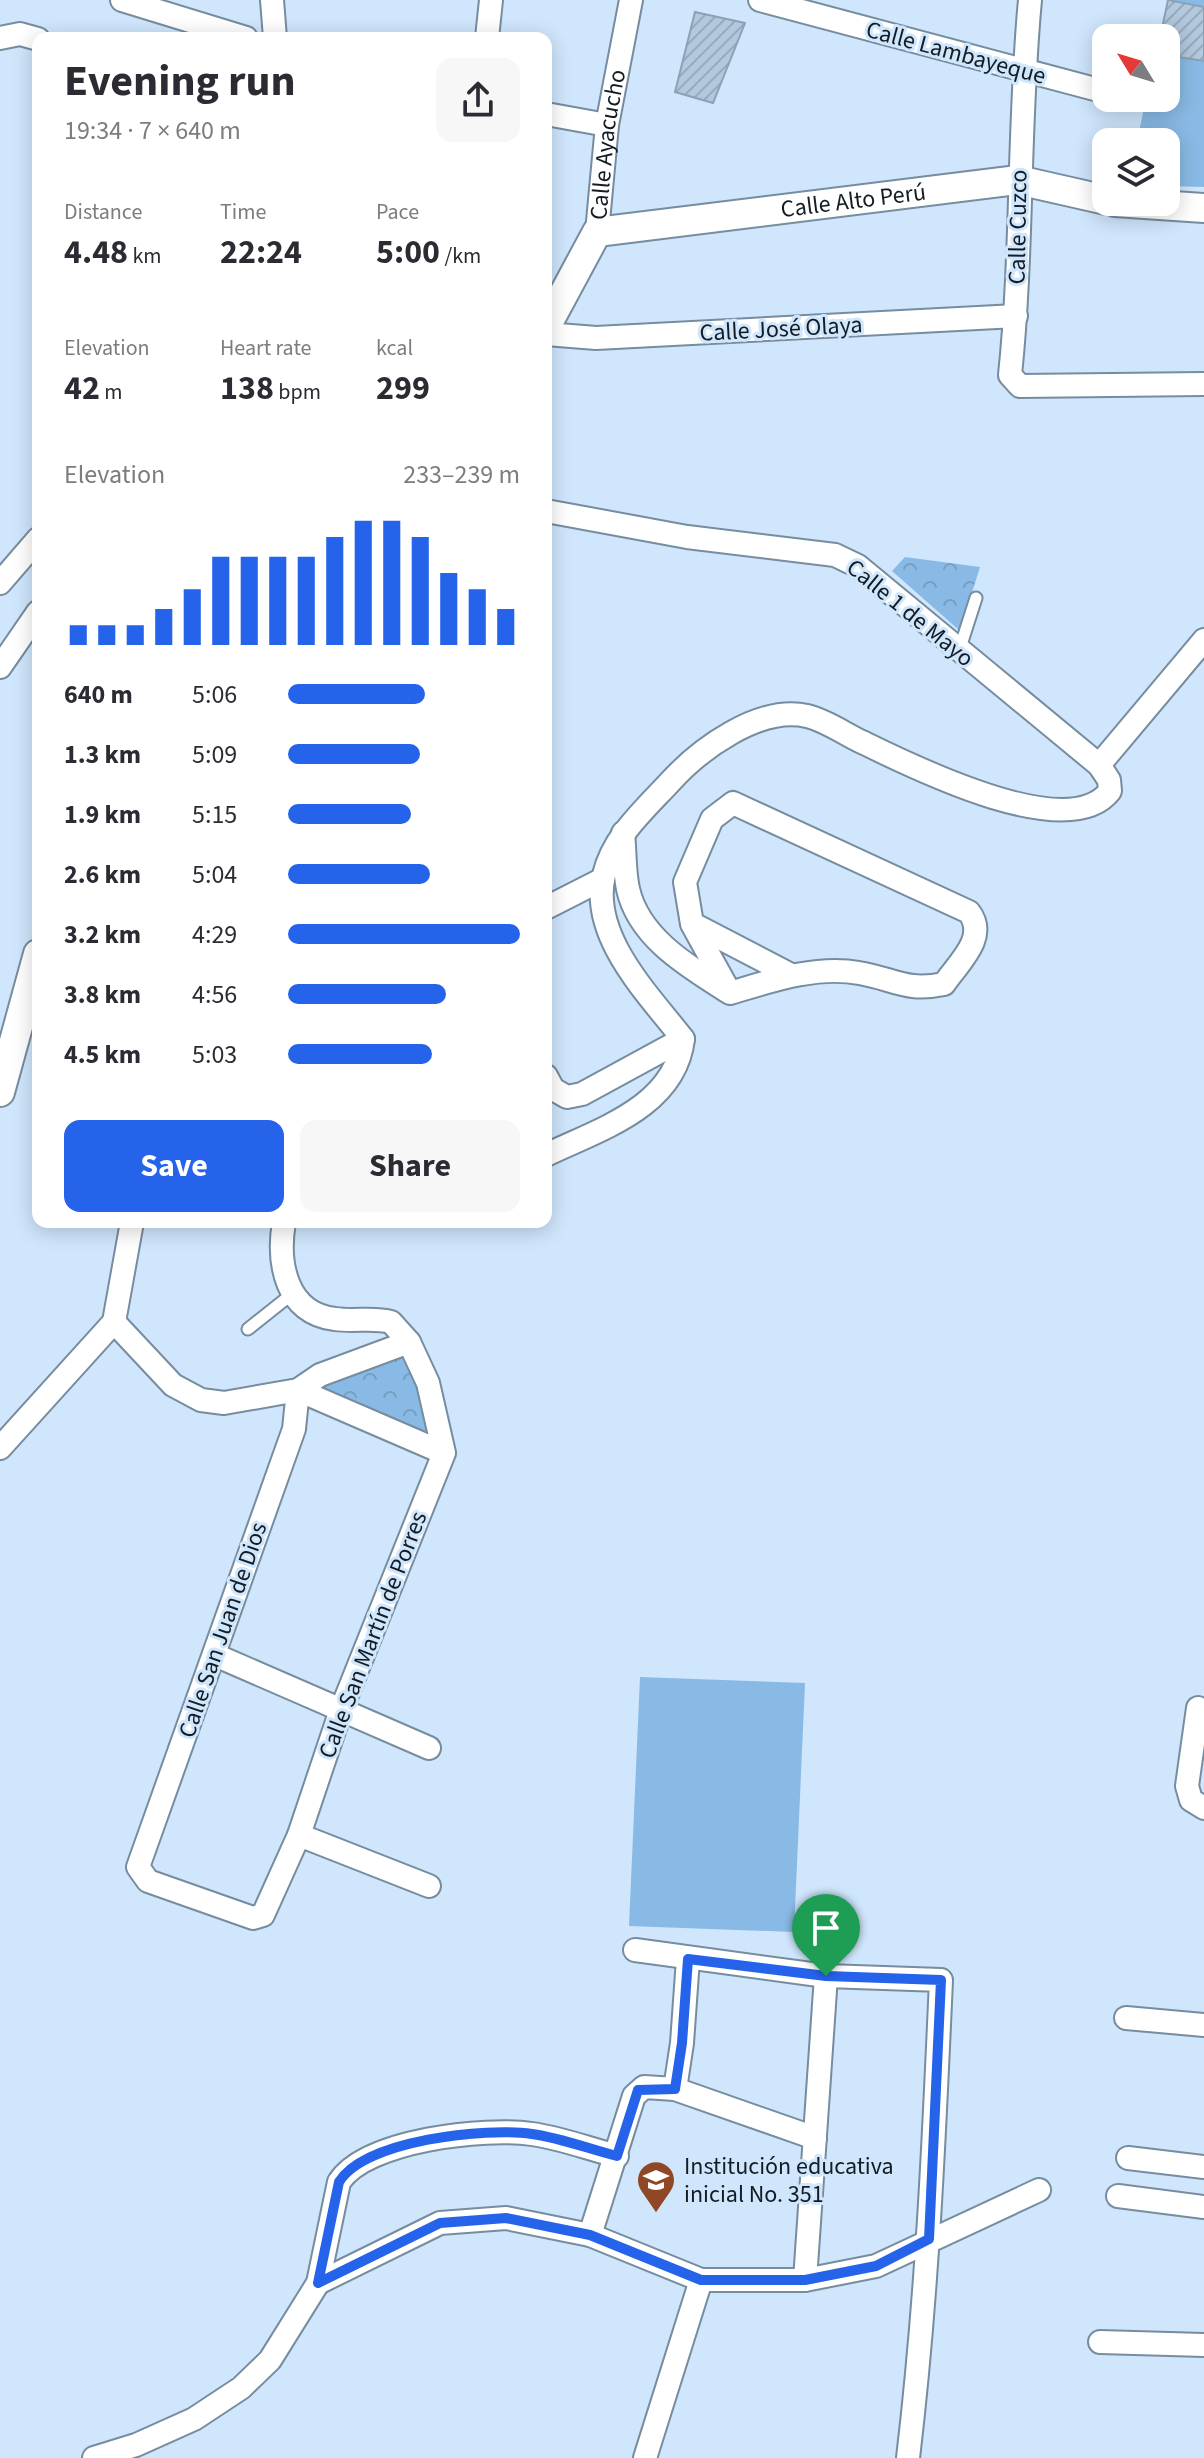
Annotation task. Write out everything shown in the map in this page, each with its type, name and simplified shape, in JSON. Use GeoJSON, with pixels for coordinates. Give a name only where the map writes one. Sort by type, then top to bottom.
{"type":"FeatureCollection","features":[{"type":"Feature","properties":{"kind":"street"},"geometry":{"type":"LineString","coordinates":[[122,0],[226,32]]}},
{"type":"Feature","properties":{"kind":"street"},"geometry":{"type":"LineString","coordinates":[[272,0],[275,32]]}},
{"type":"Feature","properties":{"kind":"street"},"geometry":{"type":"LineString","coordinates":[[488,32],[491,0]]}},
{"type":"Feature","properties":{"kind":"street","name":"Calle Ayacucho"},"geometry":{"type":"LineString","coordinates":[[552,316],[597,232],[607,125],[631,0]]}},
{"type":"Feature","properties":{"kind":"street","name":"Calle Lambayeque"},"geometry":{"type":"LineString","coordinates":[[760,0],[838,11],[1023,70],[1092,88]]}},
{"type":"Feature","properties":{"kind":"street","name":"Calle Cuzco"},"geometry":{"type":"LineString","coordinates":[[1030,0],[1018,180],[1016,316],[1010,375],[1013,382],[1020,386],[1204,384]]}},
{"type":"Feature","properties":{"kind":"street"},"geometry":{"type":"LineString","coordinates":[[0,38],[20,34],[32,37]]}},
{"type":"Feature","properties":{"kind":"street"},"geometry":{"type":"LineString","coordinates":[[552,115],[607,125]]}},
{"type":"Feature","properties":{"kind":"street","name":"Calle Alto Perú"},"geometry":{"type":"LineString","coordinates":[[597,232],[1018,180],[1092,197]]}},
{"type":"Feature","properties":{"kind":"street"},"geometry":{"type":"LineString","coordinates":[[1180,206],[1204,208]]}},
{"type":"Feature","properties":{"kind":"street","name":"Calle José Olaya"},"geometry":{"type":"LineString","coordinates":[[552,334],[596,338],[1016,316]]}},
{"type":"Feature","properties":{"kind":"street","name":"Calle 1 de Mayo"},"geometry":{"type":"LineString","coordinates":[[552,512],[687,537],[835,555],[858,566],[1099,765]]}},
{"type":"Feature","properties":{"kind":"street"},"geometry":{"type":"LineString","coordinates":[[0,583],[32,546]]}},
{"type":"Feature","properties":{"kind":"street"},"geometry":{"type":"LineString","coordinates":[[0,667],[32,621]]}},
{"type":"Feature","properties":{"kind":"street"},"geometry":{"type":"LineString","coordinates":[[552,1152],[627,1116],[665,1088],[680,1062],[683,1039],[624,962],[604,915],[603,879],[623,833],[688,762],[733,731],[775,717],[807,716],[923,771],[1041,811],[1072,809],[1101,802],[1110,791],[1109,780],[1099,765],[1204,640]]}},
{"type":"Feature","properties":{"kind":"street"},"geometry":{"type":"LineString","coordinates":[[623,833],[628,892],[652,936],[681,961],[730,993],[791,975],[857,972],[917,989],[944,984],[978,936],[977,922],[969,912],[733,803],[712,819],[685,882],[692,924],[730,993]]}},
{"type":"Feature","properties":{"kind":"street"},"geometry":{"type":"LineString","coordinates":[[552,905],[603,879]]}},
{"type":"Feature","properties":{"kind":"street"},"geometry":{"type":"LineString","coordinates":[[692,924],[791,975]]}},
{"type":"Feature","properties":{"kind":"street"},"geometry":{"type":"LineString","coordinates":[[0,1092],[32,976]]}},
{"type":"Feature","properties":{"kind":"street"},"geometry":{"type":"LineString","coordinates":[[552,1087],[567,1097],[582,1094],[683,1039]]}},
{"type":"Feature","properties":{"kind":"street"},"geometry":{"type":"LineString","coordinates":[[0,1448],[114,1322],[131,1228]]}},
{"type":"Feature","properties":{"kind":"street"},"geometry":{"type":"LineString","coordinates":[[284,1228],[282,1267],[292,1294],[302,1306],[317,1315],[391,1322],[409,1342],[428,1383],[444,1453]]}},
{"type":"Feature","properties":{"kind":"street"},"geometry":{"type":"LineString","coordinates":[[114,1322],[173,1385],[201,1400],[224,1403],[298,1390],[320,1375],[409,1342]]}},
{"type":"Feature","properties":{"kind":"street"},"geometry":{"type":"LineString","coordinates":[[298,1390],[444,1453]]}},
{"type":"Feature","properties":{"kind":"street","name":"Calle San Juan de Dios"},"geometry":{"type":"LineString","coordinates":[[253,1918],[148,1881],[138,1867],[294,1429],[298,1390]]}},
{"type":"Feature","properties":{"kind":"street","name":"Calle San Martín de Porres"},"geometry":{"type":"LineString","coordinates":[[253,1918],[263,1915],[299,1835],[341,1710],[444,1453]]}},
{"type":"Feature","properties":{"kind":"street"},"geometry":{"type":"LineString","coordinates":[[215,1655],[429,1748]]}},
{"type":"Feature","properties":{"kind":"street"},"geometry":{"type":"LineString","coordinates":[[1198,1708],[1187,1786],[1191,1800],[1204,1808]]}},
{"type":"Feature","properties":{"kind":"street"},"geometry":{"type":"LineString","coordinates":[[299,1835],[429,1886]]}},
{"type":"Feature","properties":{"kind":"street"},"geometry":{"type":"LineString","coordinates":[[635,1950],[826,1976],[941,1980],[929,2239],[917,2397],[908,2458]]}},
{"type":"Feature","properties":{"kind":"street"},"geometry":{"type":"LineString","coordinates":[[675,2089],[688,1959]]}},
{"type":"Feature","properties":{"kind":"street"},"geometry":{"type":"LineString","coordinates":[[805,2280],[826,1976]]}},
{"type":"Feature","properties":{"kind":"street"},"geometry":{"type":"LineString","coordinates":[[1126,2018],[1204,2025]]}},
{"type":"Feature","properties":{"kind":"street"},"geometry":{"type":"LineString","coordinates":[[590,2235],[638,2090],[675,2089],[815,2138]]}},
{"type":"Feature","properties":{"kind":"street"},"geometry":{"type":"LineString","coordinates":[[94,2458],[136,2445],[194,2419],[241,2388],[270,2360],[318,2283],[339,2182],[347,2170],[407,2144],[488,2133],[532,2134],[617,2156]]}},
{"type":"Feature","properties":{"kind":"street"},"geometry":{"type":"LineString","coordinates":[[1128,2158],[1204,2167]]}},
{"type":"Feature","properties":{"kind":"street"},"geometry":{"type":"LineString","coordinates":[[318,2283],[440,2223],[506,2218],[590,2235],[701,2280],[805,2280],[876,2266],[1039,2190]]}},
{"type":"Feature","properties":{"kind":"street"},"geometry":{"type":"LineString","coordinates":[[1118,2196],[1204,2207]]}},
{"type":"Feature","properties":{"kind":"street"},"geometry":{"type":"LineString","coordinates":[[645,2458],[701,2280]]}},
{"type":"Feature","properties":{"kind":"street"},"geometry":{"type":"LineString","coordinates":[[1100,2342],[1204,2345]]}},
{"type":"Feature","properties":{"kind":"lane"},"geometry":{"type":"LineString","coordinates":[[959,652],[976,598]]}},
{"type":"Feature","properties":{"kind":"lane"},"geometry":{"type":"LineString","coordinates":[[248,1329],[292,1294]]}},
{"type":"Feature","properties":{"kind":"green space"},"geometry":{"type":"Polygon","coordinates":[[[1168,0],[1204,0],[1204,187],[1180,186],[1180,128],[1140,128],[1143,112],[1180,112],[1180,24],[1163,24],[1168,0]]]}},
{"type":"Feature","properties":{"kind":"green space"},"geometry":{"type":"Polygon","coordinates":[[[905,557],[980,567],[960,631],[892,571],[905,557]]]}},
{"type":"Feature","properties":{"kind":"green space"},"geometry":{"type":"Polygon","coordinates":[[[404,1357],[412,1362],[429,1428],[422,1432],[323,1393],[322,1386],[404,1357]]]}},
{"type":"Feature","properties":{"kind":"green space"},"geometry":{"type":"Polygon","coordinates":[[[640,1677],[805,1683],[794,1932],[629,1926],[640,1677]]]}},
{"type":"Feature","properties":{"kind":"building"},"geometry":{"type":"Polygon","coordinates":[[[1168,0],[1204,7],[1204,61],[1180,57],[1180,24],[1163,24],[1168,0]]]}},
{"type":"Feature","properties":{"kind":"building"},"geometry":{"type":"Polygon","coordinates":[[[695,12],[745,23],[713,103],[675,92],[695,12]]]}},
{"type":"Feature","properties":{"kind":"place","name":"Institución educativa inicial No. 351"},"geometry":{"type":"Point","coordinates":[656,2214]}},
{"type":"Feature","properties":{"kind":"route"},"geometry":{"type":"LineString","coordinates":[[688,1959],[826,1976],[941,1980],[929,2239],[876,2266],[805,2280],[701,2280],[590,2235],[506,2218],[440,2223],[318,2283],[339,2182],[347,2170],[365,2161],[407,2144],[488,2133],[532,2134],[617,2156],[638,2090],[644,2087],[675,2089],[688,1959]]}}]}
